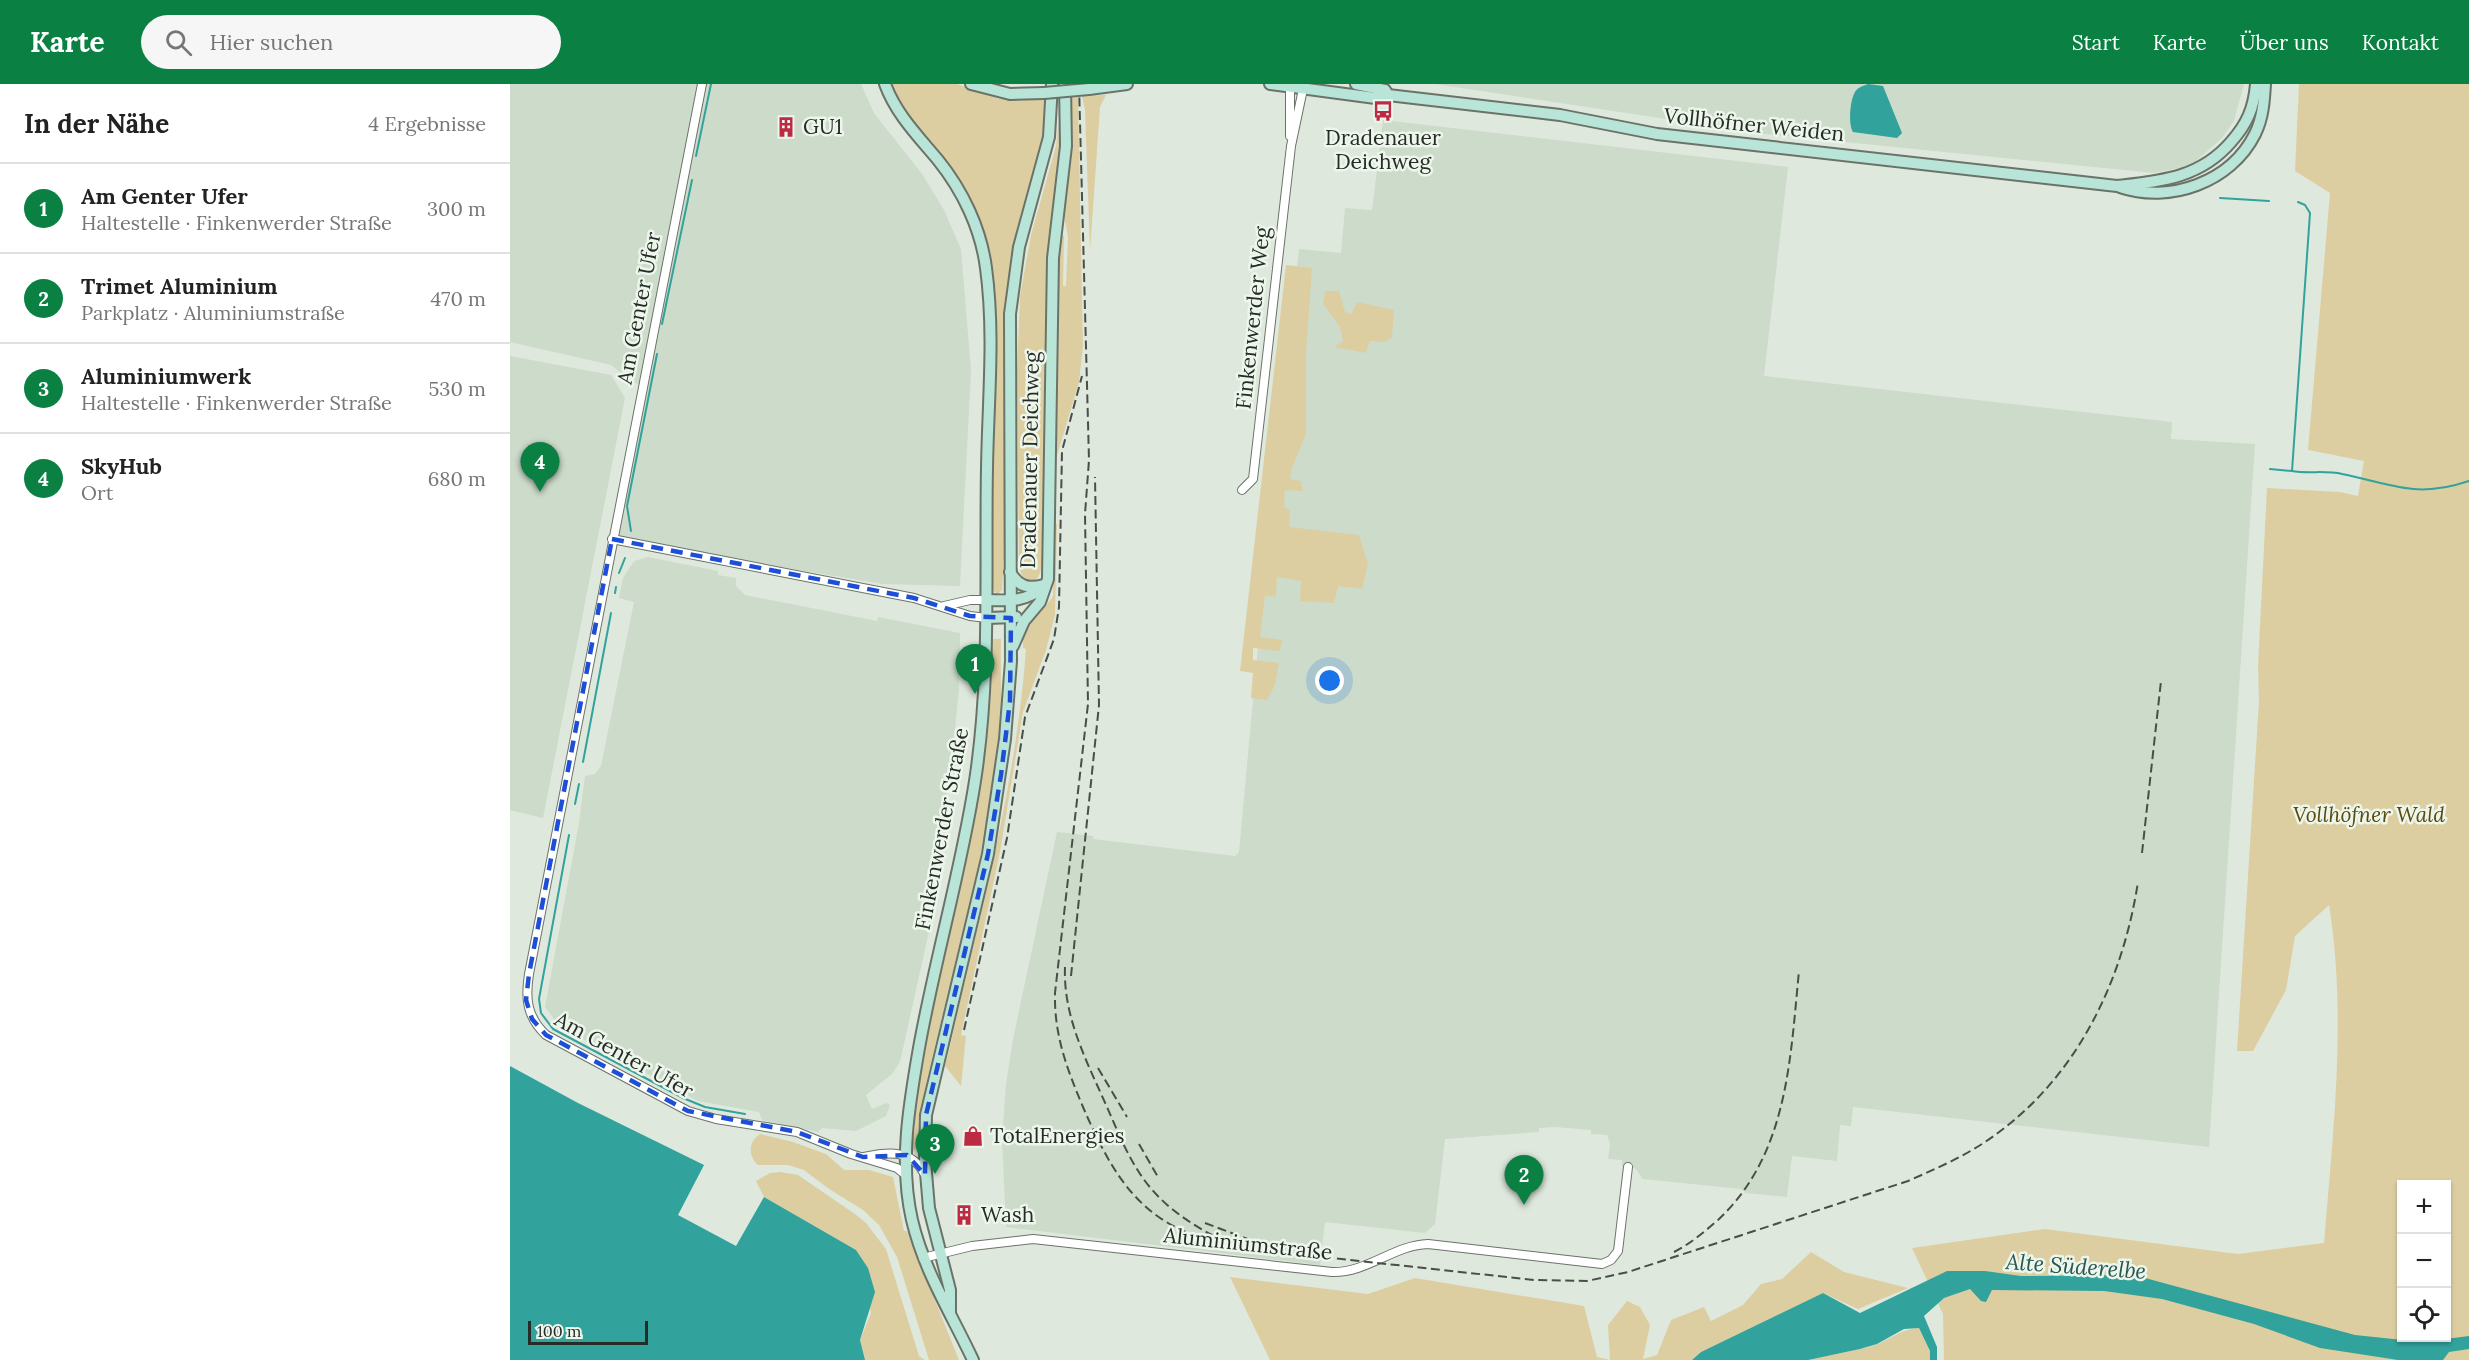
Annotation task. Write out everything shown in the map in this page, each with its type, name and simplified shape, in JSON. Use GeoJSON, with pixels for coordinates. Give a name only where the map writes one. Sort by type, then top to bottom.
{"type":"FeatureCollection","features":[{"type":"Feature","properties":{"kind":"main road","name":"Finkenwerder Straße"},"geometry":{"type":"LineString","coordinates":[[885,84],[902,117],[941,164],[961,195],[982,248],[988,284],[990,343],[985,694],[966,836],[926,1007],[913,1080],[906,1154],[906,1175],[912,1220],[923,1258],[937,1293],[951,1311],[973,1360]]}},
{"type":"Feature","properties":{"kind":"main road"},"geometry":{"type":"LineString","coordinates":[[971,84],[1010,94],[1048,88],[1089,89],[1127,84]]}},
{"type":"Feature","properties":{"kind":"main road","name":"Dradenauer Deichweg"},"geometry":{"type":"LineString","coordinates":[[1011,652],[1030,614],[1040,602],[1047,584],[1051,500],[1053,258],[1065,163],[1065,84]]}},
{"type":"Feature","properties":{"kind":"main road","name":"Vollhöfner Weiden"},"geometry":{"type":"LineString","coordinates":[[1270,84],[1304,86],[1383,99],[1388,96],[1560,115],[1657,134],[2117,186],[2134,192],[2166,193],[2187,189],[2216,175],[2241,154],[2255,134],[2262,114],[2265,84]]}},
{"type":"Feature","properties":{"kind":"main road","name":"Vollhöfner Weiden"},"geometry":{"type":"LineString","coordinates":[[1356,84],[1385,90],[1388,96]]}},
{"type":"Feature","properties":{"kind":"main road","name":"Vollhöfner Weiden"},"geometry":{"type":"LineString","coordinates":[[2117,186],[2173,179],[2195,171],[2215,159],[2246,123],[2253,104],[2256,84]]}},
{"type":"Feature","properties":{"kind":"main road","name":"Finkenwerder Straße"},"geometry":{"type":"LineString","coordinates":[[951,1311],[950,1290],[930,1214],[925,1175],[926,1115],[988,854],[1010,701],[1010,314],[1019,247],[1049,137],[1048,88]]}},
{"type":"Feature","properties":{"kind":"main road","name":"Dradenauer Deichweg"},"geometry":{"type":"LineString","coordinates":[[1010,572],[1022,586],[1028,588],[1047,584]]}},
{"type":"Feature","properties":{"kind":"main road","name":"Dradenauer Deichweg"},"geometry":{"type":"LineString","coordinates":[[987,600],[1011,601],[1029,598],[1047,584]]}},
{"type":"Feature","properties":{"kind":"main road"},"geometry":{"type":"LineString","coordinates":[[987,618],[1011,618],[1030,614]]}},
{"type":"Feature","properties":{"kind":"street","name":"Am Genter Ufer"},"geometry":{"type":"LineString","coordinates":[[702,84],[526,989],[528,1010],[538,1028],[546,1035],[688,1111],[716,1119],[797,1132],[897,1168],[906,1175]]}},
{"type":"Feature","properties":{"kind":"street","name":"Finkenwerder Weg"},"geometry":{"type":"LineString","coordinates":[[1291,85],[1291,146]]}},
{"type":"Feature","properties":{"kind":"street","name":"Finkenwerder Weg"},"geometry":{"type":"LineString","coordinates":[[1242,490],[1253,479],[1291,146],[1304,86]]}},
{"type":"Feature","properties":{"kind":"street"},"geometry":{"type":"LineString","coordinates":[[612,539],[902,595],[944,606],[970,616],[987,618]]}},
{"type":"Feature","properties":{"kind":"street"},"geometry":{"type":"LineString","coordinates":[[944,606],[970,600],[987,600]]}},
{"type":"Feature","properties":{"kind":"street","name":"Am Genter Ufer"},"geometry":{"type":"LineString","coordinates":[[863,1157],[906,1154]]}},
{"type":"Feature","properties":{"kind":"street"},"geometry":{"type":"LineString","coordinates":[[906,1154],[918,1164],[925,1175]]}},
{"type":"Feature","properties":{"kind":"street","name":"Aluminiumstraße"},"geometry":{"type":"LineString","coordinates":[[923,1258],[1000,1242],[1033,1239],[1342,1272],[1414,1245],[1428,1244],[1602,1264],[1611,1260],[1618,1251],[1628,1167]]}},
{"type":"Feature","properties":{"kind":"highlighted area"},"geometry":{"type":"Polygon","coordinates":[[[612,539],[914,598],[970,616],[1011,618],[1010,701],[1001,775],[988,854],[926,1115],[925,1175],[907,1155],[863,1157],[797,1132],[688,1111],[546,1035],[532,1019],[526,1000],[529,974],[612,539]]]}},
{"type":"Feature","properties":{"kind":"shaded area"},"geometry":{"type":"Polygon","coordinates":[[[510,84],[861,84],[874,113],[922,174],[944,210],[961,249],[971,370],[960,586],[883,584],[612,539],[642,386],[631,381],[611,365],[510,342],[510,84]]]}},
{"type":"Feature","properties":{"kind":"shaded area"},"geometry":{"type":"Polygon","coordinates":[[[1435,84],[2244,84],[2234,121],[2223,137],[2196,161],[2179,168],[2154,173],[1765,134],[1435,84]]]}},
{"type":"Feature","properties":{"kind":"shaded area"},"geometry":{"type":"Polygon","coordinates":[[[1383,120],[1788,167],[1764,376],[2172,422],[2171,439],[2255,444],[2209,1147],[1853,1107],[1851,1126],[1840,1125],[1837,1161],[1792,1156],[1787,1197],[1746,1193],[1741,1189],[1643,1179],[1635,1168],[1622,1166],[1622,1160],[1608,1159],[1610,1144],[1607,1135],[1591,1134],[1591,1130],[1555,1127],[1539,1128],[1539,1132],[1445,1139],[1435,1224],[1425,1233],[1325,1222],[1320,1265],[1006,1227],[1002,1139],[1006,1084],[1013,1039],[1057,832],[1093,836],[1093,839],[1235,856],[1239,852],[1269,526],[1299,249],[1341,253],[1345,208],[1372,210],[1383,120]]]}},
{"type":"Feature","properties":{"kind":"shaded area"},"geometry":{"type":"Polygon","coordinates":[[[510,356],[611,375],[625,398],[543,818],[510,810],[510,356]]]}},
{"type":"Feature","properties":{"kind":"shaded area"},"geometry":{"type":"Polygon","coordinates":[[[648,557],[718,571],[718,575],[736,578],[736,586],[745,595],[877,621],[878,617],[960,633],[959,689],[951,770],[931,871],[942,873],[900,1062],[892,1074],[866,1095],[872,1109],[886,1103],[890,1105],[886,1116],[856,1131],[822,1128],[818,1132],[762,1120],[759,1112],[698,1101],[560,1027],[545,1007],[579,823],[585,776],[595,774],[601,766],[634,602],[619,598],[623,578],[634,561],[648,557]]]}},
{"type":"Feature","properties":{"kind":"green space"},"geometry":{"type":"Polygon","coordinates":[[[891,84],[957,84],[999,99],[1047,100],[1042,149],[1009,273],[1005,325],[1005,540],[1002,590],[998,594],[992,590],[995,314],[989,254],[980,221],[961,183],[908,116],[891,84]]]}},
{"type":"Feature","properties":{"kind":"green space","name":"Vollhöfner Wald"},"geometry":{"type":"Polygon","coordinates":[[[2299,84],[2469,84],[2469,1360],[1944,1360],[1943,1314],[1912,1248],[2045,1229],[2238,1254],[2324,1243],[2337,1074],[2338,1031],[2334,947],[2329,905],[2295,936],[2286,990],[2253,1051],[2237,1051],[2259,701],[2258,666],[2267,488],[2340,492],[2358,496],[2364,461],[2308,450],[2330,193],[2295,171],[2299,84]]]}},
{"type":"Feature","properties":{"kind":"green space"},"geometry":{"type":"Polygon","coordinates":[[[1106,95],[1100,107],[1090,251],[1085,110],[1082,96],[1106,95]]]}},
{"type":"Feature","properties":{"kind":"green space"},"geometry":{"type":"Polygon","coordinates":[[[1071,97],[1078,97],[1083,346],[1079,382],[1056,459],[1057,268],[1061,239],[1064,235],[1063,286],[1066,286],[1068,237],[1063,211],[1072,136],[1071,97]]]}},
{"type":"Feature","properties":{"kind":"green space"},"geometry":{"type":"Polygon","coordinates":[[[1060,114],[1043,553],[1040,573],[1036,580],[1024,580],[1019,568],[1017,370],[1020,296],[1031,235],[1056,146],[1060,114]]]}},
{"type":"Feature","properties":{"kind":"green space"},"geometry":{"type":"Polygon","coordinates":[[[1286,265],[1312,268],[1306,354],[1306,434],[1291,470],[1290,479],[1301,481],[1303,491],[1285,490],[1284,507],[1290,510],[1289,527],[1359,535],[1368,564],[1362,589],[1338,586],[1334,603],[1300,601],[1301,581],[1277,577],[1276,597],[1265,595],[1260,637],[1282,640],[1280,651],[1253,648],[1253,660],[1279,663],[1275,685],[1267,700],[1251,698],[1253,673],[1240,671],[1286,265]]]}},
{"type":"Feature","properties":{"kind":"green space"},"geometry":{"type":"Polygon","coordinates":[[[1325,291],[1339,291],[1345,312],[1351,314],[1357,302],[1394,310],[1392,337],[1384,342],[1370,341],[1366,353],[1334,347],[1343,341],[1340,327],[1323,304],[1325,291]]]}},
{"type":"Feature","properties":{"kind":"green space"},"geometry":{"type":"Polygon","coordinates":[[[1055,524],[1057,524],[1055,615],[1046,650],[1023,712],[1000,852],[961,1035],[966,1036],[961,1086],[945,1066],[1003,814],[1022,691],[1026,649],[1023,648],[1023,635],[1031,624],[1029,620],[1045,607],[1053,596],[1055,524]]]}},
{"type":"Feature","properties":{"kind":"green space"},"geometry":{"type":"Polygon","coordinates":[[[992,639],[1001,639],[998,757],[974,885],[933,1052],[924,1094],[919,1141],[914,1151],[912,1148],[913,1121],[919,1068],[957,900],[978,789],[988,715],[992,639]]]}},
{"type":"Feature","properties":{"kind":"green space"},"geometry":{"type":"Polygon","coordinates":[[[760,1134],[793,1142],[826,1154],[844,1170],[869,1170],[893,1177],[904,1231],[907,1231],[959,1360],[929,1360],[897,1257],[879,1225],[863,1210],[804,1170],[788,1165],[758,1165],[752,1157],[751,1145],[760,1134]]]}},
{"type":"Feature","properties":{"kind":"green space"},"geometry":{"type":"Polygon","coordinates":[[[770,1173],[798,1175],[866,1223],[886,1249],[919,1356],[925,1360],[865,1360],[860,1340],[871,1313],[856,1250],[764,1197],[756,1181],[770,1173]]]}},
{"type":"Feature","properties":{"kind":"green space"},"geometry":{"type":"Polygon","coordinates":[[[1811,1252],[1844,1272],[1908,1288],[1858,1309],[1823,1293],[1701,1352],[1692,1360],[1610,1360],[1608,1325],[1627,1301],[1640,1307],[1650,1325],[1643,1359],[1657,1355],[1671,1320],[1704,1307],[1711,1321],[1743,1305],[1761,1284],[1782,1279],[1811,1252]]]}},
{"type":"Feature","properties":{"kind":"green space"},"geometry":{"type":"Polygon","coordinates":[[[1230,1277],[1368,1294],[1415,1278],[1584,1306],[1597,1357],[1610,1360],[1270,1360],[1230,1277]]]}},
{"type":"Feature","properties":{"kind":"green space"},"geometry":{"type":"Polygon","coordinates":[[[1919,1328],[1930,1351],[1930,1360],[1808,1360],[1881,1343],[1906,1330],[1919,1328]]]}},
{"type":"Feature","properties":{"kind":"water"},"geometry":{"type":"Polygon","coordinates":[[[1868,84],[1883,86],[1902,133],[1897,138],[1853,132],[1850,118],[1853,96],[1858,89],[1868,84]]]}},
{"type":"Feature","properties":{"kind":"water"},"geometry":{"type":"Polygon","coordinates":[[[510,1066],[578,1103],[704,1165],[678,1215],[736,1246],[764,1197],[856,1250],[868,1268],[875,1292],[860,1340],[865,1360],[510,1360],[510,1066]]]}},
{"type":"Feature","properties":{"kind":"water"},"geometry":{"type":"Polygon","coordinates":[[[1947,1271],[1985,1271],[2021,1276],[2134,1275],[2355,1335],[2397,1339],[2397,1342],[2451,1342],[2451,1338],[2469,1336],[2469,1349],[2449,1352],[2443,1360],[2398,1360],[2320,1348],[2254,1324],[2162,1299],[2104,1291],[1992,1290],[1986,1302],[1981,1301],[1970,1289],[1944,1298],[1924,1316],[1937,1347],[1937,1360],[1930,1360],[1930,1351],[1919,1328],[1904,1329],[1877,1344],[1860,1349],[1808,1360],[1692,1360],[1701,1352],[1823,1293],[1860,1313],[1947,1271]]]}},
{"type":"Feature","properties":{"kind":"waterway"},"geometry":{"type":"LineString","coordinates":[[696,156],[711,84]]}},
{"type":"Feature","properties":{"kind":"waterway"},"geometry":{"type":"LineString","coordinates":[[662,324],[692,180]]}},
{"type":"Feature","properties":{"kind":"waterway"},"geometry":{"type":"LineString","coordinates":[[2220,198],[2269,201]]}},
{"type":"Feature","properties":{"kind":"waterway"},"geometry":{"type":"LineString","coordinates":[[2298,202],[2305,205],[2310,213],[2292,471],[2336,473],[2419,489],[2434,489],[2469,481]]}},
{"type":"Feature","properties":{"kind":"waterway"},"geometry":{"type":"LineString","coordinates":[[631,531],[627,506],[657,354]]}},
{"type":"Feature","properties":{"kind":"waterway"},"geometry":{"type":"LineString","coordinates":[[2270,469],[2292,471]]}},
{"type":"Feature","properties":{"kind":"waterway"},"geometry":{"type":"LineString","coordinates":[[619,573],[625,558]]}},
{"type":"Feature","properties":{"kind":"waterway"},"geometry":{"type":"LineString","coordinates":[[615,593],[616,587]]}},
{"type":"Feature","properties":{"kind":"waterway"},"geometry":{"type":"LineString","coordinates":[[583,762],[611,613]]}},
{"type":"Feature","properties":{"kind":"waterway"},"geometry":{"type":"LineString","coordinates":[[575,804],[579,784]]}},
{"type":"Feature","properties":{"kind":"waterway"},"geometry":{"type":"LineString","coordinates":[[569,835],[539,999],[541,1013],[553,1029],[683,1098],[705,1107],[745,1114]]}},
{"type":"Feature","properties":{"kind":"railway"},"geometry":{"type":"LineString","coordinates":[[1079,84],[1089,460],[1085,514],[1088,704],[1055,1008],[1059,1038],[1067,1065],[1096,1136],[1124,1183],[1140,1202],[1159,1217],[1182,1230],[1208,1240],[1240,1248],[1534,1280],[1587,1281],[1628,1272],[1908,1181],[1985,1142],[2016,1118],[2044,1091],[2068,1061],[2089,1029],[2106,994],[2120,958],[2138,882]]}},
{"type":"Feature","properties":{"kind":"railway"},"geometry":{"type":"LineString","coordinates":[[964,1030],[1007,838],[1025,717],[1054,639],[1059,607],[1062,451],[1082,376]]}},
{"type":"Feature","properties":{"kind":"railway"},"geometry":{"type":"LineString","coordinates":[[1071,976],[1099,705],[1095,477]]}},
{"type":"Feature","properties":{"kind":"railway"},"geometry":{"type":"LineString","coordinates":[[2142,853],[2161,681]]}},
{"type":"Feature","properties":{"kind":"railway"},"geometry":{"type":"LineString","coordinates":[[1065,967],[1068,1004],[1078,1039],[1133,1163],[1152,1190],[1167,1205],[1212,1235]]}},
{"type":"Feature","properties":{"kind":"railway"},"geometry":{"type":"LineString","coordinates":[[1674,1252],[1691,1242],[1718,1220],[1741,1194],[1759,1166],[1772,1136],[1788,1072],[1799,971]]}},
{"type":"Feature","properties":{"kind":"railway"},"geometry":{"type":"LineString","coordinates":[[1098,1068],[1127,1117]]}},
{"type":"Feature","properties":{"kind":"railway"},"geometry":{"type":"LineString","coordinates":[[1139,1144],[1158,1177]]}},
{"type":"Feature","properties":{"kind":"railway"},"geometry":{"type":"LineString","coordinates":[[1205,1223],[1261,1244]]}},
{"type":"Feature","properties":{"kind":"place","name":"Dradenauer Deichweg"},"geometry":{"type":"Point","coordinates":[1383,111]}},
{"type":"Feature","properties":{"kind":"place","name":"GU1"},"geometry":{"type":"Point","coordinates":[786,127]}},
{"type":"Feature","properties":{"kind":"place","name":"SkyHub"},"geometry":{"type":"Point","coordinates":[540,492]}},
{"type":"Feature","properties":{"kind":"place","name":"Am Genter Ufer"},"geometry":{"type":"Point","coordinates":[975,694]}},
{"type":"Feature","properties":{"kind":"place","name":"TotalEnergies"},"geometry":{"type":"Point","coordinates":[973,1136]}},
{"type":"Feature","properties":{"kind":"place","name":"Aluminiumwerk"},"geometry":{"type":"Point","coordinates":[935,1174]}},
{"type":"Feature","properties":{"kind":"place","name":"Trimet Aluminium"},"geometry":{"type":"Point","coordinates":[1524,1205]}},
{"type":"Feature","properties":{"kind":"place","name":"Wash"},"geometry":{"type":"Point","coordinates":[964,1215]}},
{"type":"Feature","properties":{"kind":"water label","name":"Alte Süderelbe"},"geometry":{"type":"Point","coordinates":[2076,1266]}}]}
